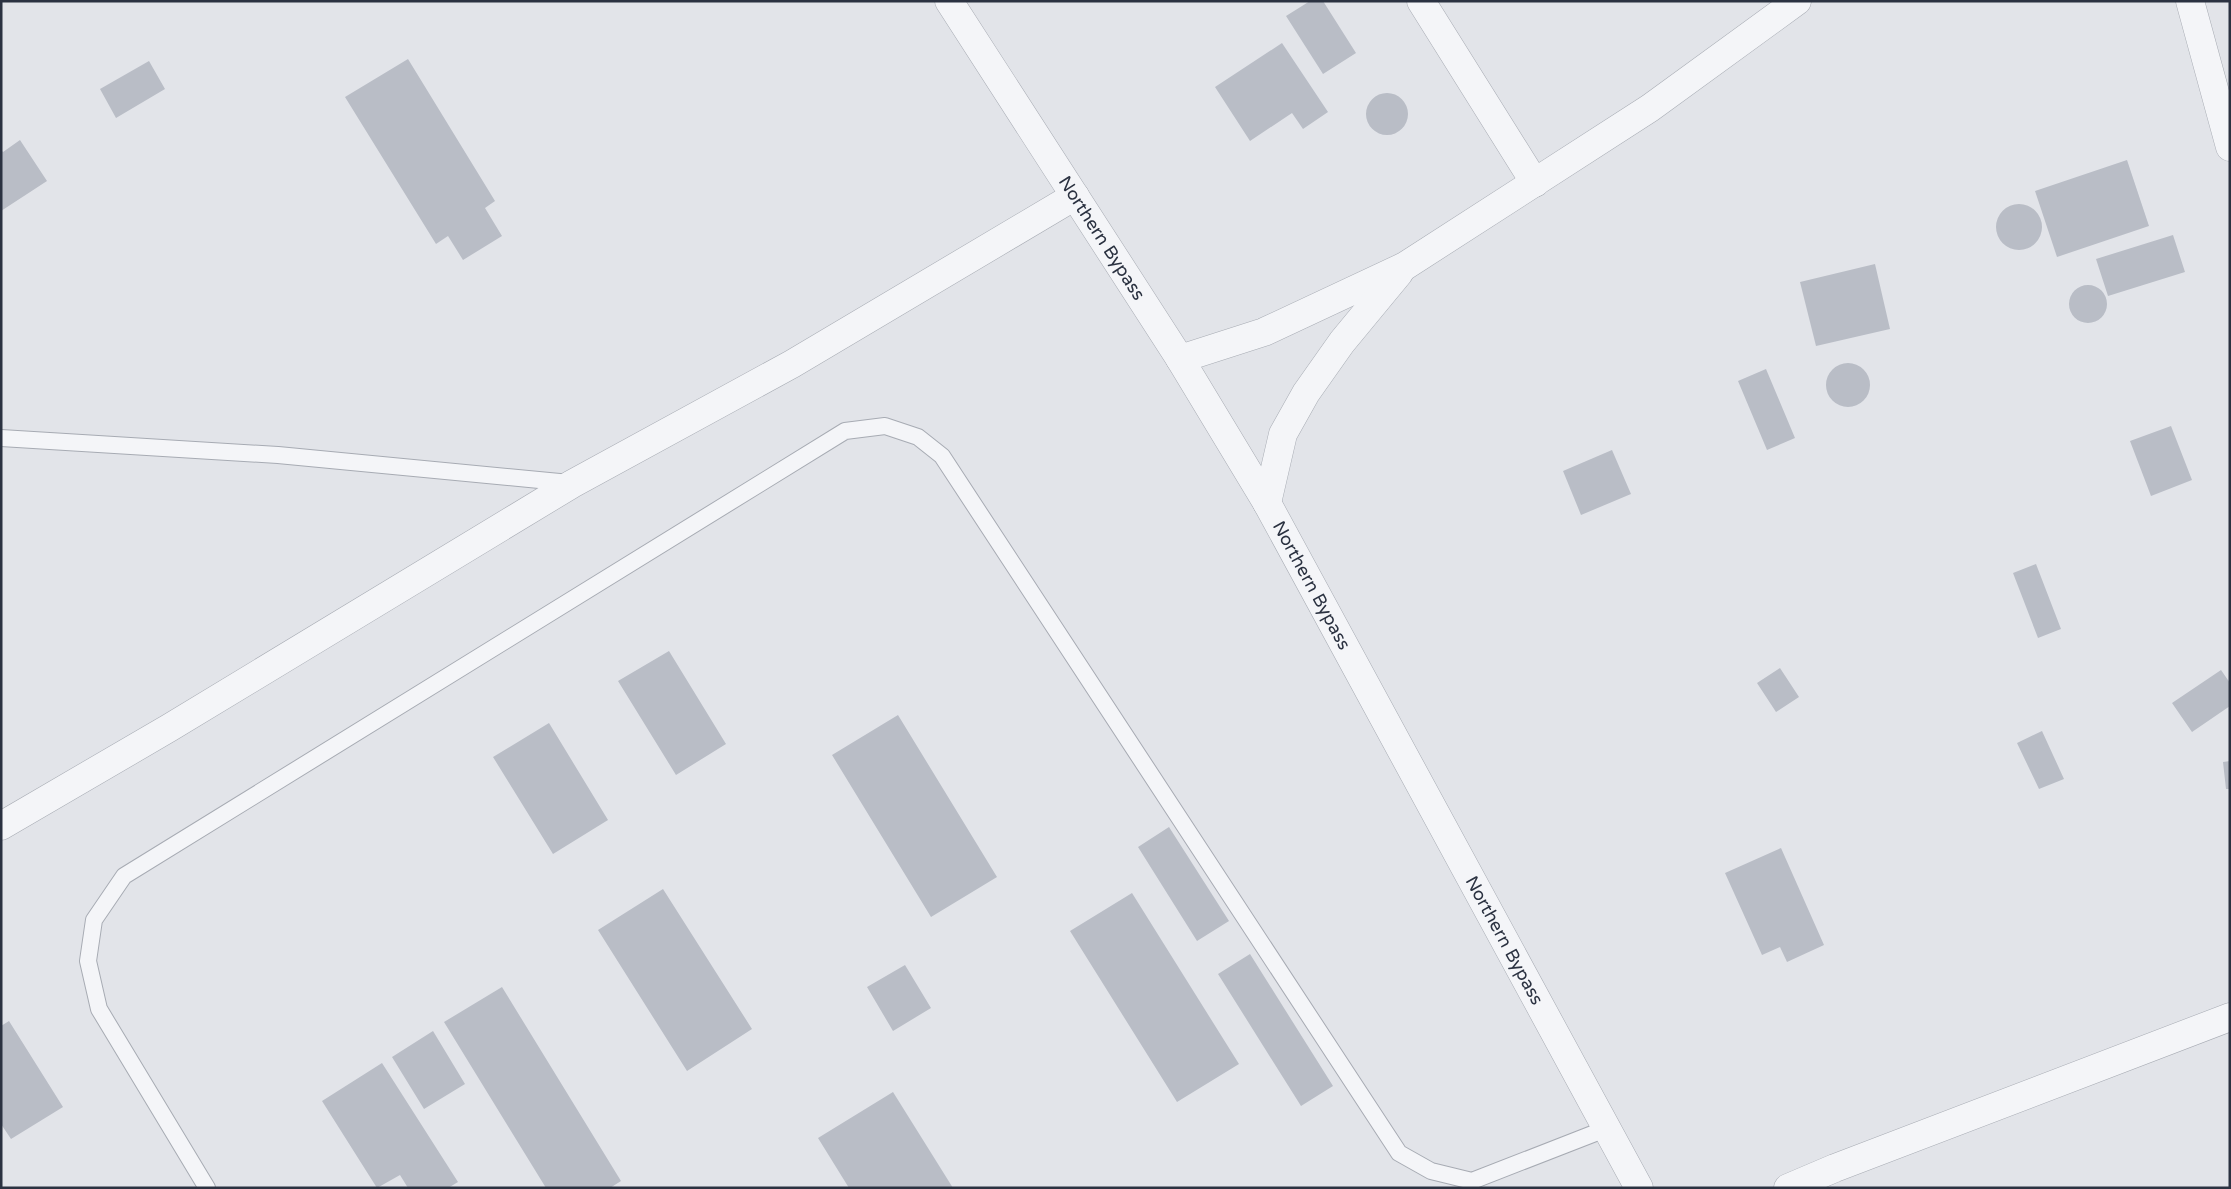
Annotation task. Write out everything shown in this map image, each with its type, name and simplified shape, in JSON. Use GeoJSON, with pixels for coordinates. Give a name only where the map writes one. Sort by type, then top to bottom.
{"type":"FeatureCollection","features":[{"type":"Feature","properties":{"kind":"street","name":"Northern Bypass"},"geometry":{"type":"LineString","coordinates":[[949,1],[1180,359],[1266,503],[1639,1188]]}},
{"type":"Feature","properties":{"kind":"street"},"geometry":{"type":"LineString","coordinates":[[1421,1],[1535,183]]}},
{"type":"Feature","properties":{"kind":"street"},"geometry":{"type":"LineString","coordinates":[[1180,359],[1264,332],[1405,266],[1650,108],[1797,1]]}},
{"type":"Feature","properties":{"kind":"street"},"geometry":{"type":"LineString","coordinates":[[2190,1],[2230,148]]}},
{"type":"Feature","properties":{"kind":"street"},"geometry":{"type":"LineString","coordinates":[[1,826],[169,728],[572,484],[792,364],[1075,196]]}},
{"type":"Feature","properties":{"kind":"street"},"geometry":{"type":"LineString","coordinates":[[1266,503],[1282,434],[1301,401],[1342,342],[1405,266]]}},
{"type":"Feature","properties":{"kind":"street"},"geometry":{"type":"LineString","coordinates":[[1788,1188],[1835,1168],[2230,1017]]}},
{"type":"Feature","properties":{"kind":"lane"},"geometry":{"type":"LineString","coordinates":[[207,1188],[99,1009],[88,961],[94,920],[124,876],[845,431],[885,426],[918,437],[942,456],[1399,1153],[1431,1171],[1472,1181],[1608,1128]]}},
{"type":"Feature","properties":{"kind":"lane"},"geometry":{"type":"LineString","coordinates":[[1,438],[278,455],[572,484]]}},
{"type":"Feature","properties":{"kind":"building"},"geometry":{"type":"Polygon","coordinates":[[[1310,1],[1323,1],[1356,53],[1323,74],[1286,16],[1310,1]]]}},
{"type":"Feature","properties":{"kind":"building"},"geometry":{"type":"Polygon","coordinates":[[[1282,43],[1328,112],[1303,129],[1292,113],[1250,141],[1215,87],[1282,43]]]}},
{"type":"Feature","properties":{"kind":"building"},"geometry":{"type":"Polygon","coordinates":[[[408,59],[495,201],[485,208],[502,236],[463,260],[448,236],[436,244],[345,97],[408,59]]]}},
{"type":"Feature","properties":{"kind":"building"},"geometry":{"type":"Polygon","coordinates":[[[149,61],[165,89],[116,118],[100,89],[149,61]]]}},
{"type":"Feature","properties":{"kind":"building"},"geometry":{"type":"Polygon","coordinates":[[[1391,93],[1399,96],[1405,102],[1408,114],[1405,126],[1399,132],[1383,135],[1375,132],[1369,126],[1366,110],[1369,102],[1375,96],[1391,93]]]}},
{"type":"Feature","properties":{"kind":"building"},"geometry":{"type":"Polygon","coordinates":[[[20,140],[47,181],[1,211],[1,150],[3,152],[20,140]]]}},
{"type":"Feature","properties":{"kind":"building"},"geometry":{"type":"Polygon","coordinates":[[[2127,160],[2149,226],[2057,257],[2035,191],[2127,160]]]}},
{"type":"Feature","properties":{"kind":"building"},"geometry":{"type":"Polygon","coordinates":[[[2019,204],[2032,208],[2038,214],[2042,227],[2038,240],[2032,246],[2019,250],[2006,246],[2000,240],[1996,227],[2000,214],[2006,208],[2019,204]]]}},
{"type":"Feature","properties":{"kind":"building"},"geometry":{"type":"Polygon","coordinates":[[[2173,235],[2185,272],[2108,296],[2096,259],[2173,235]]]}},
{"type":"Feature","properties":{"kind":"building"},"geometry":{"type":"Polygon","coordinates":[[[1875,264],[1890,329],[1816,346],[1800,282],[1875,264]]]}},
{"type":"Feature","properties":{"kind":"building"},"geometry":{"type":"Polygon","coordinates":[[[2088,285],[2095,286],[2101,291],[2106,297],[2106,311],[2101,317],[2095,322],[2088,323],[2081,322],[2075,317],[2070,311],[2069,304],[2070,297],[2075,291],[2081,286],[2088,285]]]}},
{"type":"Feature","properties":{"kind":"building"},"geometry":{"type":"Polygon","coordinates":[[[1848,363],[1860,367],[1866,373],[1870,385],[1866,397],[1860,403],[1848,407],[1836,403],[1830,397],[1826,385],[1830,373],[1836,367],[1848,363]]]}},
{"type":"Feature","properties":{"kind":"building"},"geometry":{"type":"Polygon","coordinates":[[[1766,369],[1795,438],[1767,450],[1738,381],[1766,369]]]}},
{"type":"Feature","properties":{"kind":"building"},"geometry":{"type":"Polygon","coordinates":[[[2171,426],[2192,480],[2151,496],[2130,441],[2171,426]]]}},
{"type":"Feature","properties":{"kind":"building"},"geometry":{"type":"Polygon","coordinates":[[[1612,450],[1631,494],[1581,515],[1563,471],[1612,450]]]}},
{"type":"Feature","properties":{"kind":"building"},"geometry":{"type":"Polygon","coordinates":[[[2036,564],[2061,629],[2038,638],[2013,573],[2036,564]]]}},
{"type":"Feature","properties":{"kind":"building"},"geometry":{"type":"Polygon","coordinates":[[[669,651],[726,744],[676,775],[618,681],[669,651]]]}},
{"type":"Feature","properties":{"kind":"building"},"geometry":{"type":"Polygon","coordinates":[[[1780,668],[1799,697],[1776,712],[1757,683],[1780,668]]]}},
{"type":"Feature","properties":{"kind":"building"},"geometry":{"type":"Polygon","coordinates":[[[2221,670],[2230,683],[2230,706],[2192,732],[2172,703],[2221,670]]]}},
{"type":"Feature","properties":{"kind":"building"},"geometry":{"type":"Polygon","coordinates":[[[898,715],[997,877],[931,917],[832,755],[898,715]]]}},
{"type":"Feature","properties":{"kind":"building"},"geometry":{"type":"Polygon","coordinates":[[[549,723],[608,820],[553,854],[493,757],[549,723]]]}},
{"type":"Feature","properties":{"kind":"building"},"geometry":{"type":"Polygon","coordinates":[[[2042,731],[2064,779],[2039,789],[2017,743],[2042,731]]]}},
{"type":"Feature","properties":{"kind":"building"},"geometry":{"type":"Polygon","coordinates":[[[2230,761],[2230,789],[2226,789],[2223,762],[2230,761]]]}},
{"type":"Feature","properties":{"kind":"building"},"geometry":{"type":"Polygon","coordinates":[[[1169,827],[1229,921],[1197,941],[1138,847],[1169,827]]]}},
{"type":"Feature","properties":{"kind":"building"},"geometry":{"type":"Polygon","coordinates":[[[1781,848],[1824,945],[1787,962],[1780,947],[1762,955],[1725,873],[1781,848]]]}},
{"type":"Feature","properties":{"kind":"building"},"geometry":{"type":"Polygon","coordinates":[[[663,889],[752,1029],[687,1071],[598,930],[663,889]]]}},
{"type":"Feature","properties":{"kind":"building"},"geometry":{"type":"Polygon","coordinates":[[[1132,893],[1239,1064],[1177,1102],[1070,931],[1132,893]]]}},
{"type":"Feature","properties":{"kind":"building"},"geometry":{"type":"Polygon","coordinates":[[[1250,954],[1333,1086],[1301,1106],[1218,974],[1250,954]]]}},
{"type":"Feature","properties":{"kind":"building"},"geometry":{"type":"Polygon","coordinates":[[[905,965],[931,1008],[893,1031],[867,987],[905,965]]]}},
{"type":"Feature","properties":{"kind":"building"},"geometry":{"type":"Polygon","coordinates":[[[502,987],[621,1181],[610,1188],[546,1188],[444,1022],[502,987]]]}},
{"type":"Feature","properties":{"kind":"building"},"geometry":{"type":"Polygon","coordinates":[[[9,1021],[63,1107],[11,1139],[1,1124],[1,1026],[9,1021]]]}},
{"type":"Feature","properties":{"kind":"building"},"geometry":{"type":"Polygon","coordinates":[[[433,1031],[465,1084],[424,1109],[392,1057],[433,1031]]]}},
{"type":"Feature","properties":{"kind":"building"},"geometry":{"type":"Polygon","coordinates":[[[382,1063],[458,1182],[448,1188],[408,1188],[400,1175],[377,1188],[322,1101],[382,1063]]]}},
{"type":"Feature","properties":{"kind":"building"},"geometry":{"type":"Polygon","coordinates":[[[893,1092],[953,1188],[849,1188],[818,1138],[893,1092]]]}}]}
